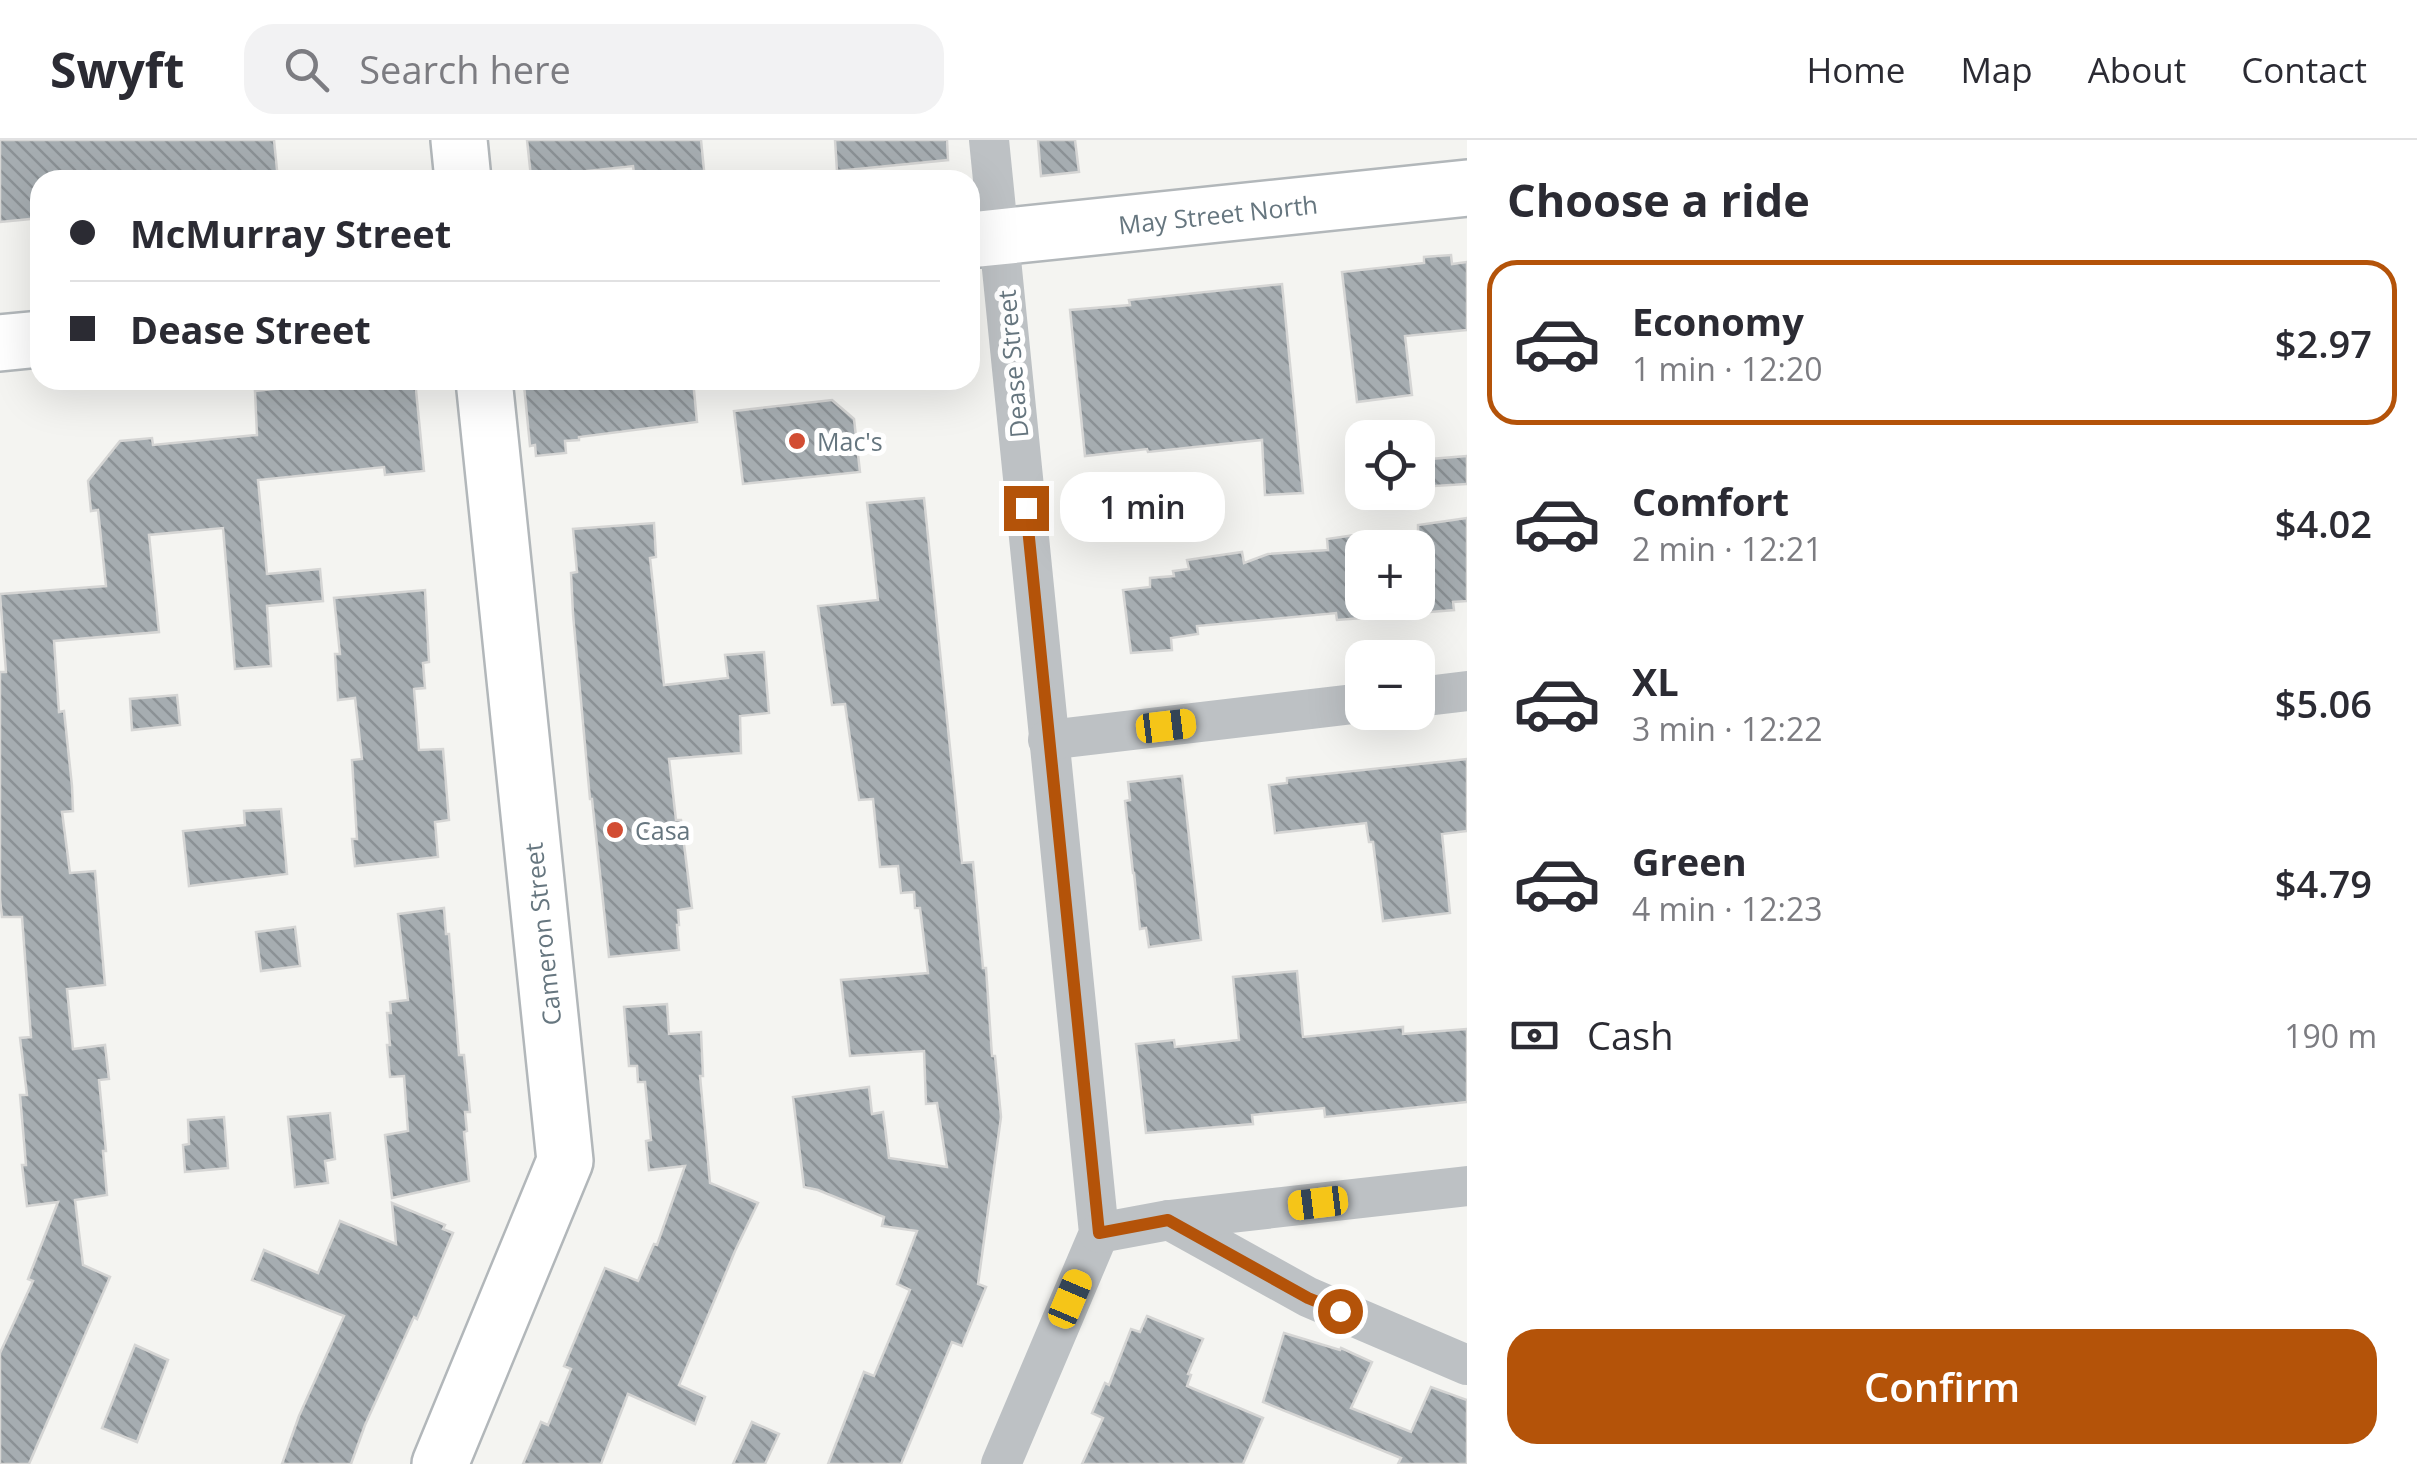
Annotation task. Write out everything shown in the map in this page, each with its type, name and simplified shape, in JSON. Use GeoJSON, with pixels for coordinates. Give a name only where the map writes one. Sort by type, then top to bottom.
{"type":"FeatureCollection","features":[{"type":"Feature","properties":{"kind":"street"},"geometry":{"type":"LineString","coordinates":[[459,140],[462,170]]}},
{"type":"Feature","properties":{"kind":"street","name":"Dease Street"},"geometry":{"type":"LineString","coordinates":[[989,140],[985,238],[1048,740],[1099,1233],[1000,1464]]}},
{"type":"Feature","properties":{"kind":"street","name":"May Street North"},"geometry":{"type":"LineString","coordinates":[[985,238],[1467,188]]}},
{"type":"Feature","properties":{"kind":"street"},"geometry":{"type":"LineString","coordinates":[[0,343],[30,340]]}},
{"type":"Feature","properties":{"kind":"street","name":"Cameron Street"},"geometry":{"type":"LineString","coordinates":[[440,1464],[566,1161],[485,390]]}},
{"type":"Feature","properties":{"kind":"street"},"geometry":{"type":"LineString","coordinates":[[1435,695],[1467,691]]}},
{"type":"Feature","properties":{"kind":"street"},"geometry":{"type":"LineString","coordinates":[[1048,740],[1345,705]]}},
{"type":"Feature","properties":{"kind":"street"},"geometry":{"type":"LineString","coordinates":[[1099,1233],[1168,1220],[1467,1186]]}},
{"type":"Feature","properties":{"kind":"street"},"geometry":{"type":"LineString","coordinates":[[1168,1220],[1308,1298],[1467,1364]]}},
{"type":"Feature","properties":{"kind":"building"},"geometry":{"type":"Polygon","coordinates":[[[0,140],[274,140],[277,170],[30,170],[30,219],[0,222],[0,140]]]}},
{"type":"Feature","properties":{"kind":"building"},"geometry":{"type":"Polygon","coordinates":[[[527,140],[701,140],[704,170],[634,170],[633,166],[530,170],[527,140]]]}},
{"type":"Feature","properties":{"kind":"building"},"geometry":{"type":"Polygon","coordinates":[[[835,140],[947,140],[948,160],[837,170],[835,140]]]}},
{"type":"Feature","properties":{"kind":"building"},"geometry":{"type":"Polygon","coordinates":[[[1038,140],[1075,140],[1079,172],[1041,176],[1038,140]]]}},
{"type":"Feature","properties":{"kind":"building"},"geometry":{"type":"Polygon","coordinates":[[[1451,255],[1452,264],[1467,262],[1467,330],[1405,336],[1412,395],[1357,402],[1342,272],[1424,263],[1424,257],[1451,255]]]}},
{"type":"Feature","properties":{"kind":"building"},"geometry":{"type":"Polygon","coordinates":[[[1282,284],[1303,493],[1265,495],[1262,440],[1085,456],[1070,310],[1282,284]]]}},
{"type":"Feature","properties":{"kind":"building"},"geometry":{"type":"Polygon","coordinates":[[[416,390],[424,471],[385,475],[384,467],[258,480],[267,574],[320,569],[323,601],[267,606],[271,666],[235,669],[223,528],[149,535],[159,632],[54,641],[59,712],[64,711],[72,786],[73,811],[62,812],[70,873],[95,871],[105,985],[67,989],[73,1049],[105,1045],[109,1079],[99,1080],[107,1195],[75,1200],[83,1265],[110,1277],[29,1464],[0,1464],[0,1353],[33,1281],[28,1279],[58,1202],[27,1206],[22,1165],[26,1165],[20,1095],[27,1095],[20,1038],[31,1037],[22,917],[2,917],[0,899],[0,672],[6,672],[0,594],[106,586],[98,510],[91,511],[88,481],[120,441],[152,438],[153,445],[257,435],[255,391],[416,390]]]}},
{"type":"Feature","properties":{"kind":"building"},"geometry":{"type":"Polygon","coordinates":[[[524,390],[694,390],[697,422],[579,437],[565,441],[566,453],[536,456],[535,445],[530,446],[524,390]]]}},
{"type":"Feature","properties":{"kind":"building","name":"Mac's"},"geometry":{"type":"Polygon","coordinates":[[[832,400],[854,419],[860,472],[743,484],[734,411],[832,400]]]}},
{"type":"Feature","properties":{"kind":"building"},"geometry":{"type":"Polygon","coordinates":[[[1467,456],[1467,484],[1435,486],[1435,459],[1467,456]]]}},
{"type":"Feature","properties":{"kind":"building"},"geometry":{"type":"Polygon","coordinates":[[[924,498],[962,863],[973,862],[1001,1117],[978,1284],[986,1287],[962,1346],[952,1342],[901,1464],[828,1464],[864,1372],[874,1376],[910,1290],[897,1284],[917,1231],[882,1226],[884,1217],[804,1187],[793,1097],[869,1087],[872,1114],[883,1112],[889,1158],[947,1167],[937,1103],[926,1104],[924,1051],[850,1056],[841,980],[928,973],[920,908],[915,908],[914,892],[901,893],[898,866],[880,867],[873,799],[859,800],[845,704],[832,705],[818,606],[878,600],[867,503],[924,498]]]}},
{"type":"Feature","properties":{"kind":"building"},"geometry":{"type":"Polygon","coordinates":[[[1467,518],[1467,601],[1453,602],[1454,610],[1435,612],[1435,530],[1418,530],[1418,525],[1467,518]]]}},
{"type":"Feature","properties":{"kind":"building"},"geometry":{"type":"Polygon","coordinates":[[[654,523],[656,557],[650,558],[664,685],[728,678],[725,655],[764,652],[769,713],[740,716],[741,753],[669,759],[692,908],[678,910],[679,950],[609,957],[573,614],[571,573],[577,572],[573,529],[654,523]]]}},
{"type":"Feature","properties":{"kind":"building"},"geometry":{"type":"Polygon","coordinates":[[[1345,536],[1345,619],[1337,620],[1336,613],[1197,626],[1198,634],[1171,638],[1172,650],[1131,653],[1123,590],[1150,587],[1150,578],[1174,576],[1173,571],[1189,569],[1187,560],[1242,552],[1244,563],[1268,554],[1328,550],[1327,539],[1345,536]]]}},
{"type":"Feature","properties":{"kind":"building"},"geometry":{"type":"Polygon","coordinates":[[[425,590],[429,662],[423,663],[425,688],[414,689],[419,750],[443,749],[449,820],[435,822],[438,857],[355,866],[352,760],[362,759],[355,698],[338,700],[335,654],[340,654],[334,598],[425,590]]]}},
{"type":"Feature","properties":{"kind":"building"},"geometry":{"type":"Polygon","coordinates":[[[177,695],[180,725],[132,730],[130,699],[177,695]]]}},
{"type":"Feature","properties":{"kind":"building"},"geometry":{"type":"Polygon","coordinates":[[[1467,759],[1467,831],[1442,834],[1450,913],[1383,921],[1373,842],[1369,842],[1366,823],[1275,833],[1269,785],[1287,783],[1287,778],[1467,759]]]}},
{"type":"Feature","properties":{"kind":"building"},"geometry":{"type":"Polygon","coordinates":[[[1182,776],[1201,940],[1149,947],[1146,928],[1140,929],[1125,801],[1130,800],[1128,782],[1182,776]]]}},
{"type":"Feature","properties":{"kind":"building"},"geometry":{"type":"Polygon","coordinates":[[[281,809],[287,874],[189,886],[183,831],[245,825],[244,811],[281,809]]]}},
{"type":"Feature","properties":{"kind":"building"},"geometry":{"type":"Polygon","coordinates":[[[444,908],[459,1055],[464,1055],[470,1112],[465,1112],[464,1132],[469,1181],[392,1198],[385,1135],[408,1131],[404,1076],[390,1077],[387,1045],[390,1002],[408,1000],[398,914],[444,908]]]}},
{"type":"Feature","properties":{"kind":"building"},"geometry":{"type":"Polygon","coordinates":[[[295,927],[300,966],[261,971],[256,932],[295,927]]]}},
{"type":"Feature","properties":{"kind":"building"},"geometry":{"type":"Polygon","coordinates":[[[1297,971],[1303,1037],[1403,1027],[1403,1034],[1467,1029],[1467,1102],[1325,1117],[1324,1108],[1252,1115],[1253,1124],[1146,1133],[1136,1044],[1174,1040],[1175,1047],[1239,1040],[1233,977],[1297,971]]]}},
{"type":"Feature","properties":{"kind":"building"},"geometry":{"type":"Polygon","coordinates":[[[667,1004],[669,1034],[701,1032],[700,1076],[710,1183],[758,1203],[679,1385],[705,1397],[695,1424],[628,1394],[601,1464],[523,1464],[541,1422],[548,1425],[571,1369],[564,1366],[605,1268],[638,1281],[654,1244],[657,1245],[685,1166],[649,1170],[646,1141],[651,1140],[645,1082],[638,1082],[637,1066],[629,1066],[624,1007],[667,1004]]]}},
{"type":"Feature","properties":{"kind":"building"},"geometry":{"type":"Polygon","coordinates":[[[330,1113],[335,1159],[325,1161],[328,1183],[295,1187],[288,1117],[330,1113]]]}},
{"type":"Feature","properties":{"kind":"building"},"geometry":{"type":"Polygon","coordinates":[[[224,1117],[228,1168],[185,1172],[183,1145],[189,1144],[188,1120],[224,1117]]]}},
{"type":"Feature","properties":{"kind":"building"},"geometry":{"type":"Polygon","coordinates":[[[392,1203],[445,1225],[443,1229],[453,1233],[417,1319],[414,1317],[351,1464],[282,1464],[344,1316],[252,1280],[264,1250],[318,1273],[340,1221],[396,1244],[392,1203]]]}},
{"type":"Feature","properties":{"kind":"building"},"geometry":{"type":"Polygon","coordinates":[[[1147,1316],[1203,1339],[1187,1386],[1263,1418],[1243,1464],[1082,1464],[1103,1418],[1092,1413],[1105,1383],[1109,1385],[1131,1329],[1140,1332],[1147,1316]]]}},
{"type":"Feature","properties":{"kind":"building"},"geometry":{"type":"Polygon","coordinates":[[[1284,1333],[1341,1348],[1372,1362],[1351,1408],[1411,1432],[1431,1387],[1467,1400],[1467,1464],[1398,1464],[1401,1458],[1263,1402],[1284,1333]]]}},
{"type":"Feature","properties":{"kind":"building"},"geometry":{"type":"Polygon","coordinates":[[[135,1345],[168,1360],[137,1442],[102,1428],[135,1345]]]}},
{"type":"Feature","properties":{"kind":"building"},"geometry":{"type":"Polygon","coordinates":[[[752,1422],[779,1434],[765,1464],[733,1464],[752,1422]]]}},
{"type":"Feature","properties":{"kind":"place","name":"Mac's"},"geometry":{"type":"Point","coordinates":[797,441]}},
{"type":"Feature","properties":{"kind":"place","name":"Casa"},"geometry":{"type":"Point","coordinates":[615,830]}},
{"type":"Feature","properties":{"kind":"route"},"geometry":{"type":"LineString","coordinates":[[1026,508],[1099,1233],[1168,1220],[1308,1298],[1340,1311]]}}]}
